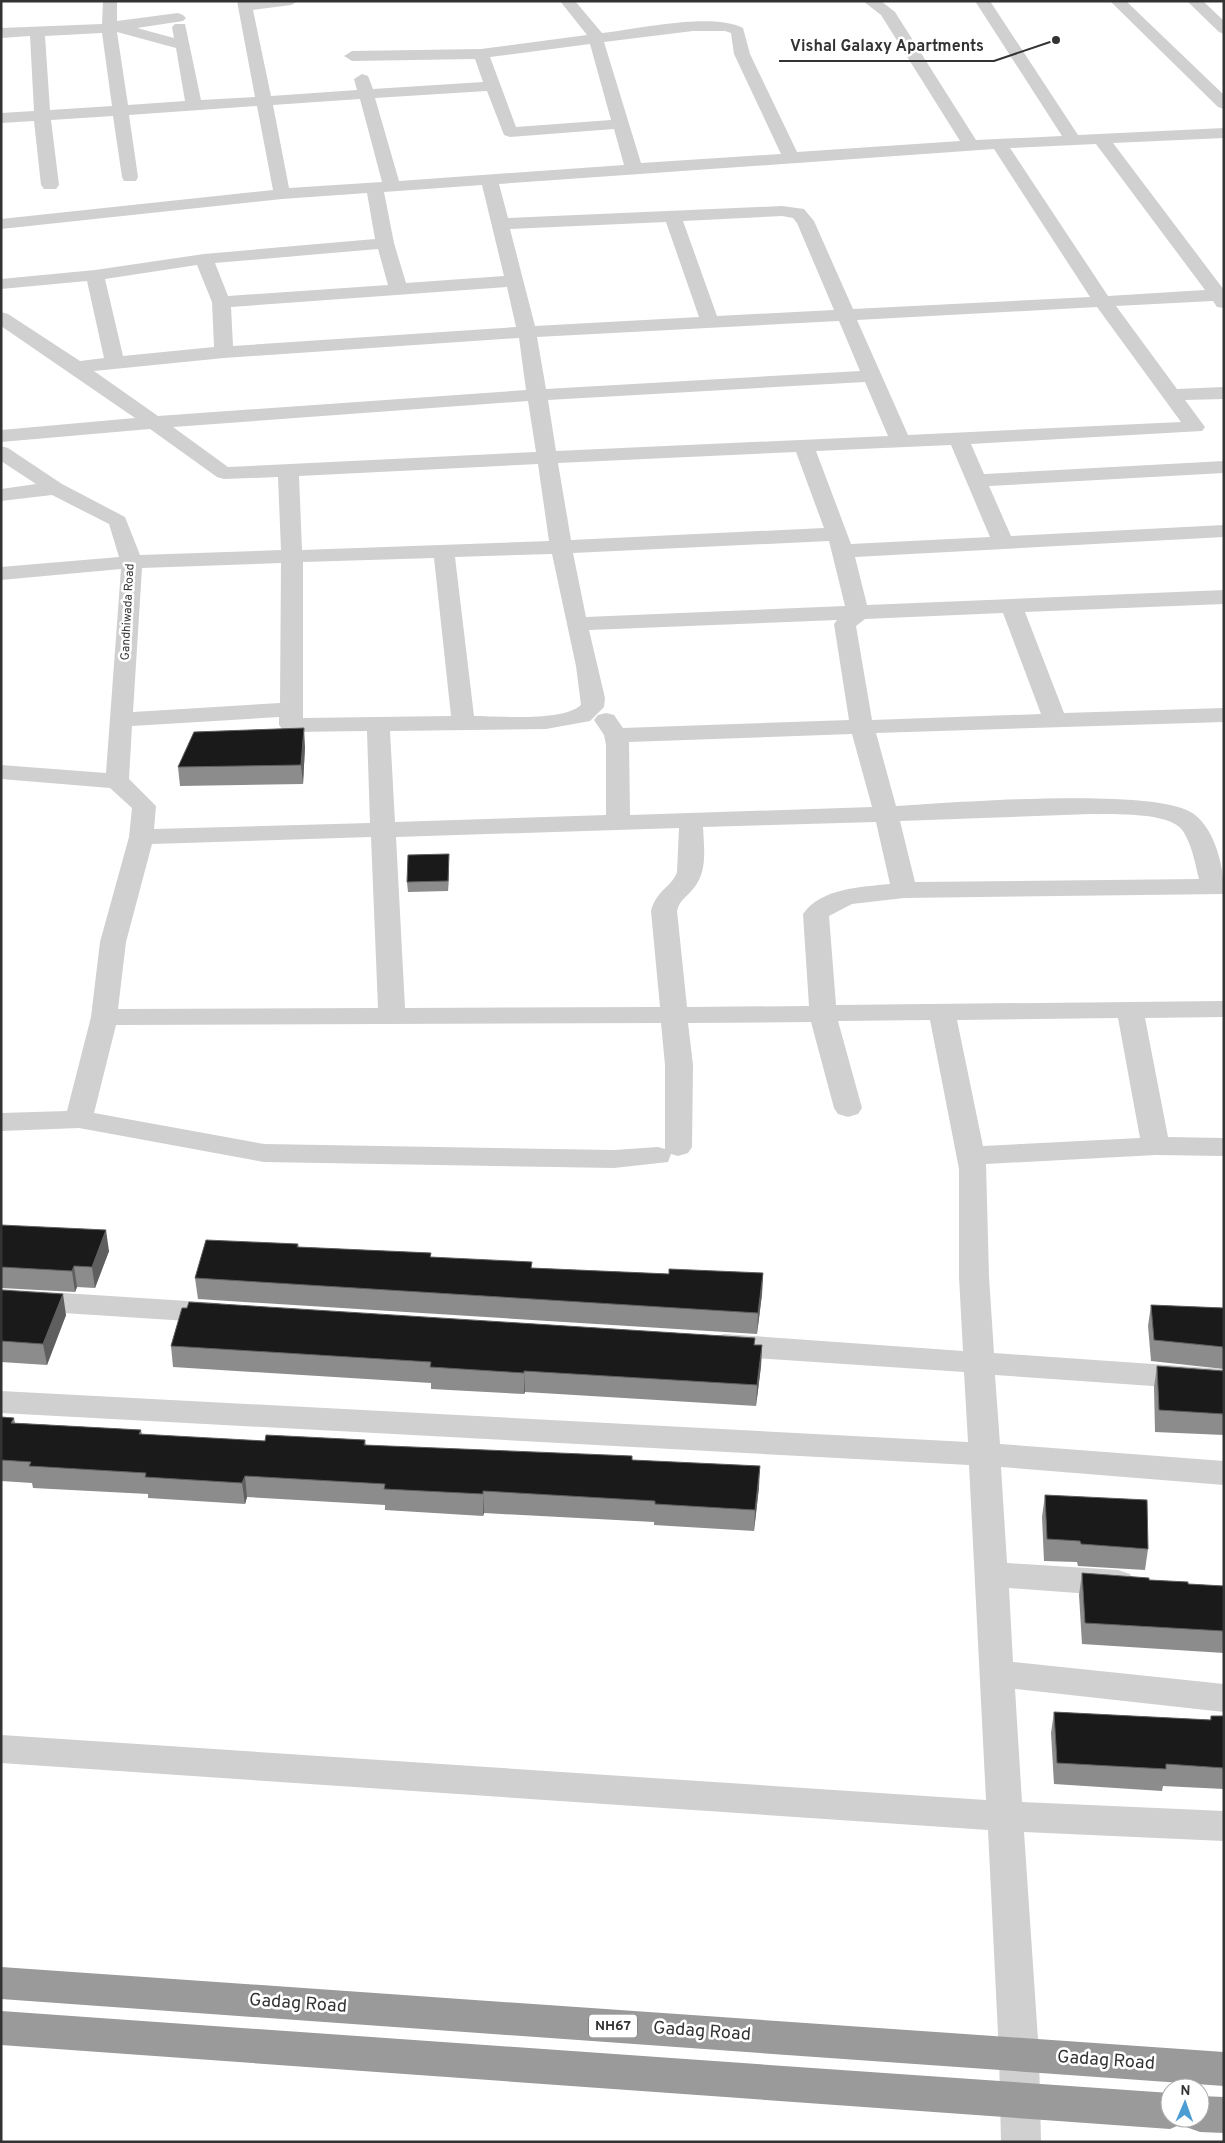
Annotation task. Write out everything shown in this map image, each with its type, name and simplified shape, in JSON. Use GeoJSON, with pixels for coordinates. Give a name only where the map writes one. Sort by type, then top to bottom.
{"type":"FeatureCollection","features":[{"type":"Feature","properties":{"kind":"highway","name":"Gadag Road"},"geometry":{"type":"LineString","coordinates":[[1,1983],[1224,2070]]}},
{"type":"Feature","properties":{"kind":"highway"},"geometry":{"type":"LineString","coordinates":[[1,2028],[1160,2110]]}},
{"type":"Feature","properties":{"kind":"highway"},"geometry":{"type":"LineString","coordinates":[[1210,2114],[1224,2115]]}},
{"type":"Feature","properties":{"kind":"street"},"geometry":{"type":"LineString","coordinates":[[110,1],[109,28],[130,177]]}},
{"type":"Feature","properties":{"kind":"street"},"geometry":{"type":"LineString","coordinates":[[176,1],[194,106]]}},
{"type":"Feature","properties":{"kind":"street"},"geometry":{"type":"LineString","coordinates":[[282,194],[245,4],[291,1]]}},
{"type":"Feature","properties":{"kind":"street"},"geometry":{"type":"LineString","coordinates":[[567,1],[596,38],[634,169]]}},
{"type":"Feature","properties":{"kind":"street"},"geometry":{"type":"LineString","coordinates":[[870,1],[887,12],[971,145]]}},
{"type":"Feature","properties":{"kind":"street"},"geometry":{"type":"LineString","coordinates":[[982,1],[1018,53],[1072,139]]}},
{"type":"Feature","properties":{"kind":"street"},"geometry":{"type":"LineString","coordinates":[[1117,1],[1224,104]]}},
{"type":"Feature","properties":{"kind":"street"},"geometry":{"type":"LineString","coordinates":[[1194,1],[1224,29]]}},
{"type":"Feature","properties":{"kind":"street"},"geometry":{"type":"LineString","coordinates":[[178,18],[114,26],[183,45]]}},
{"type":"Feature","properties":{"kind":"street"},"geometry":{"type":"LineString","coordinates":[[398,288],[385,243],[384,187],[366,95],[355,59],[481,54],[706,25],[734,27],[738,31],[742,54],[791,158]]}},
{"type":"Feature","properties":{"kind":"street"},"geometry":{"type":"LineString","coordinates":[[1,33],[109,28]]}},
{"type":"Feature","properties":{"kind":"street"},"geometry":{"type":"LineString","coordinates":[[37,31],[42,115],[50,185]]}},
{"type":"Feature","properties":{"kind":"street"},"geometry":{"type":"LineString","coordinates":[[481,54],[510,132],[621,124]]}},
{"type":"Feature","properties":{"kind":"street"},"geometry":{"type":"LineString","coordinates":[[1,118],[493,86]]}},
{"type":"Feature","properties":{"kind":"street"},"geometry":{"type":"LineString","coordinates":[[1,224],[282,194],[971,145],[1072,139],[1202,135],[1220,141]]}},
{"type":"Feature","properties":{"kind":"street"},"geometry":{"type":"LineString","coordinates":[[1101,139],[1222,297]]}},
{"type":"Feature","properties":{"kind":"street"},"geometry":{"type":"LineString","coordinates":[[1,318],[76,367],[224,473],[1195,427],[1103,302],[999,144]]}},
{"type":"Feature","properties":{"kind":"street"},"geometry":{"type":"LineString","coordinates":[[288,470],[292,556],[292,726],[568,719],[582,716],[592,707],[593,698],[587,666],[576,624],[561,547],[527,332],[489,179]]}},
{"type":"Feature","properties":{"kind":"street"},"geometry":{"type":"LineString","coordinates":[[500,224],[782,211],[798,213],[805,221],[902,442]]}},
{"type":"Feature","properties":{"kind":"street"},"geometry":{"type":"LineString","coordinates":[[673,216],[710,322]]}},
{"type":"Feature","properties":{"kind":"street"},"geometry":{"type":"LineString","coordinates":[[1,284],[95,275],[204,259],[385,243]]}},
{"type":"Feature","properties":{"kind":"street"},"geometry":{"type":"LineString","coordinates":[[204,259],[221,302],[224,352]]}},
{"type":"Feature","properties":{"kind":"street"},"geometry":{"type":"LineString","coordinates":[[95,275],[114,363]]}},
{"type":"Feature","properties":{"kind":"street"},"geometry":{"type":"LineString","coordinates":[[221,302],[514,281]]}},
{"type":"Feature","properties":{"kind":"street"},"geometry":{"type":"LineString","coordinates":[[76,367],[224,352],[527,332],[1222,297]]}},
{"type":"Feature","properties":{"kind":"street"},"geometry":{"type":"LineString","coordinates":[[1,436],[151,422],[537,394],[873,376]]}},
{"type":"Feature","properties":{"kind":"street"},"geometry":{"type":"LineString","coordinates":[[1171,395],[1224,393]]}},
{"type":"Feature","properties":{"kind":"street"},"geometry":{"type":"LineString","coordinates":[[960,439],[1003,543]]}},
{"type":"Feature","properties":{"kind":"street"},"geometry":{"type":"LineString","coordinates":[[804,446],[840,543],[858,613]]}},
{"type":"Feature","properties":{"kind":"street","name":"Gandhiwada Road"},"geometry":{"type":"LineString","coordinates":[[1,452],[55,488],[118,521],[132,562],[117,781]]}},
{"type":"Feature","properties":{"kind":"street"},"geometry":{"type":"LineString","coordinates":[[977,481],[1224,467]]}},
{"type":"Feature","properties":{"kind":"street"},"geometry":{"type":"LineString","coordinates":[[1,495],[55,488]]}},
{"type":"Feature","properties":{"kind":"street"},"geometry":{"type":"LineString","coordinates":[[1,574],[132,562],[292,556],[561,547],[1003,543],[1224,531]]}},
{"type":"Feature","properties":{"kind":"street"},"geometry":{"type":"LineString","coordinates":[[444,551],[463,722]]}},
{"type":"Feature","properties":{"kind":"street"},"geometry":{"type":"LineString","coordinates":[[576,624],[1012,608],[1224,597]]}},
{"type":"Feature","properties":{"kind":"street"},"geometry":{"type":"LineString","coordinates":[[1012,608],[1056,722]]}},
{"type":"Feature","properties":{"kind":"street"},"geometry":{"type":"LineString","coordinates":[[858,613],[845,624],[862,727],[886,814],[904,890]]}},
{"type":"Feature","properties":{"kind":"street"},"geometry":{"type":"LineString","coordinates":[[592,707],[610,724],[616,735],[618,745],[618,821]]}},
{"type":"Feature","properties":{"kind":"street"},"geometry":{"type":"LineString","coordinates":[[121,720],[292,709]]}},
{"type":"Feature","properties":{"kind":"street"},"geometry":{"type":"LineString","coordinates":[[616,735],[1224,715]]}},
{"type":"Feature","properties":{"kind":"street"},"geometry":{"type":"LineString","coordinates":[[378,723],[392,1016]]}},
{"type":"Feature","properties":{"kind":"street"},"geometry":{"type":"LineString","coordinates":[[1,772],[117,781],[144,806],[141,837],[113,942],[104,1017],[79,1119]]}},
{"type":"Feature","properties":{"kind":"street"},"geometry":{"type":"LineString","coordinates":[[141,837],[886,814],[1022,808],[1159,809],[1174,812],[1184,817],[1193,827],[1219,886],[904,890],[836,900],[824,905],[816,914],[823,1014],[835,1066],[848,1108]]}},
{"type":"Feature","properties":{"kind":"street"},"geometry":{"type":"LineString","coordinates":[[1,1122],[79,1119],[264,1153],[614,1159],[668,1151],[679,1065],[664,912],[666,900],[682,886],[690,871],[691,819]]}},
{"type":"Feature","properties":{"kind":"street"},"geometry":{"type":"LineString","coordinates":[[104,1017],[823,1014],[1224,1009]]}},
{"type":"Feature","properties":{"kind":"street"},"geometry":{"type":"LineString","coordinates":[[1130,1010],[1156,1146]]}},
{"type":"Feature","properties":{"kind":"street"},"geometry":{"type":"LineString","coordinates":[[942,1012],[973,1169],[974,1278],[978,1361],[1018,2054],[1021,2142]]}},
{"type":"Feature","properties":{"kind":"street"},"geometry":{"type":"LineString","coordinates":[[971,1156],[1156,1146],[1224,1147]]}},
{"type":"Feature","properties":{"kind":"street"},"geometry":{"type":"LineString","coordinates":[[1,1299],[250,1315]]}},
{"type":"Feature","properties":{"kind":"street"},"geometry":{"type":"LineString","coordinates":[[699,1343],[978,1361],[1224,1380]]}},
{"type":"Feature","properties":{"kind":"street"},"geometry":{"type":"LineString","coordinates":[[1,1402],[984,1454],[1224,1473]]}},
{"type":"Feature","properties":{"kind":"street"},"geometry":{"type":"LineString","coordinates":[[990,1574],[1146,1585]]}},
{"type":"Feature","properties":{"kind":"street"},"geometry":{"type":"LineString","coordinates":[[996,1673],[1224,1698]]}},
{"type":"Feature","properties":{"kind":"street"},"geometry":{"type":"LineString","coordinates":[[1,1749],[1003,1816],[1224,1826]]}},
{"type":"Feature","properties":{"kind":"building"},"geometry":{"type":"Polygon","coordinates":[[[304,728],[301,765],[178,767],[194,732],[304,728]]]}},
{"type":"Feature","properties":{"kind":"building"},"geometry":{"type":"Polygon","coordinates":[[[449,854],[448,881],[407,882],[408,855],[449,854]]]}},
{"type":"Feature","properties":{"kind":"building"},"geometry":{"type":"Polygon","coordinates":[[[1,1225],[106,1230],[92,1267],[74,1266],[72,1271],[1,1267],[1,1225]]]}},
{"type":"Feature","properties":{"kind":"building"},"geometry":{"type":"Polygon","coordinates":[[[206,1240],[298,1244],[297,1247],[431,1253],[430,1257],[532,1262],[531,1268],[669,1274],[669,1269],[763,1273],[758,1313],[195,1278],[206,1240]]]}},
{"type":"Feature","properties":{"kind":"building"},"geometry":{"type":"Polygon","coordinates":[[[1,1290],[63,1294],[43,1344],[1,1341],[1,1290]]]}},
{"type":"Feature","properties":{"kind":"building"},"geometry":{"type":"Polygon","coordinates":[[[189,1302],[755,1338],[754,1345],[762,1345],[757,1385],[430,1367],[431,1362],[171,1346],[182,1308],[187,1308],[189,1302]]]}},
{"type":"Feature","properties":{"kind":"building"},"geometry":{"type":"Polygon","coordinates":[[[1151,1305],[1224,1308],[1224,1347],[1154,1340],[1151,1305]]]}},
{"type":"Feature","properties":{"kind":"building"},"geometry":{"type":"Polygon","coordinates":[[[1157,1366],[1224,1371],[1224,1414],[1159,1410],[1157,1366]]]}},
{"type":"Feature","properties":{"kind":"building"},"geometry":{"type":"Polygon","coordinates":[[[1,1417],[14,1418],[11,1423],[141,1430],[139,1434],[265,1441],[266,1435],[365,1440],[364,1445],[632,1456],[632,1460],[760,1466],[755,1510],[655,1504],[655,1501],[483,1491],[483,1494],[384,1489],[385,1484],[245,1476],[242,1483],[145,1477],[146,1473],[29,1466],[31,1462],[1,1460],[1,1417]]]}},
{"type":"Feature","properties":{"kind":"building"},"geometry":{"type":"Polygon","coordinates":[[[1045,1495],[1147,1500],[1148,1549],[1081,1544],[1080,1541],[1047,1539],[1045,1495]]]}},
{"type":"Feature","properties":{"kind":"building"},"geometry":{"type":"Polygon","coordinates":[[[1082,1573],[1224,1586],[1224,1631],[1085,1623],[1082,1573]]]}},
{"type":"Feature","properties":{"kind":"building"},"geometry":{"type":"Polygon","coordinates":[[[1054,1712],[1211,1720],[1211,1716],[1224,1716],[1224,1768],[1166,1764],[1166,1769],[1057,1763],[1054,1712]]]}},
{"type":"Feature","properties":{"kind":"place","name":"Vishal Galaxy Apartments"},"geometry":{"type":"Point","coordinates":[1056,40]}}]}
